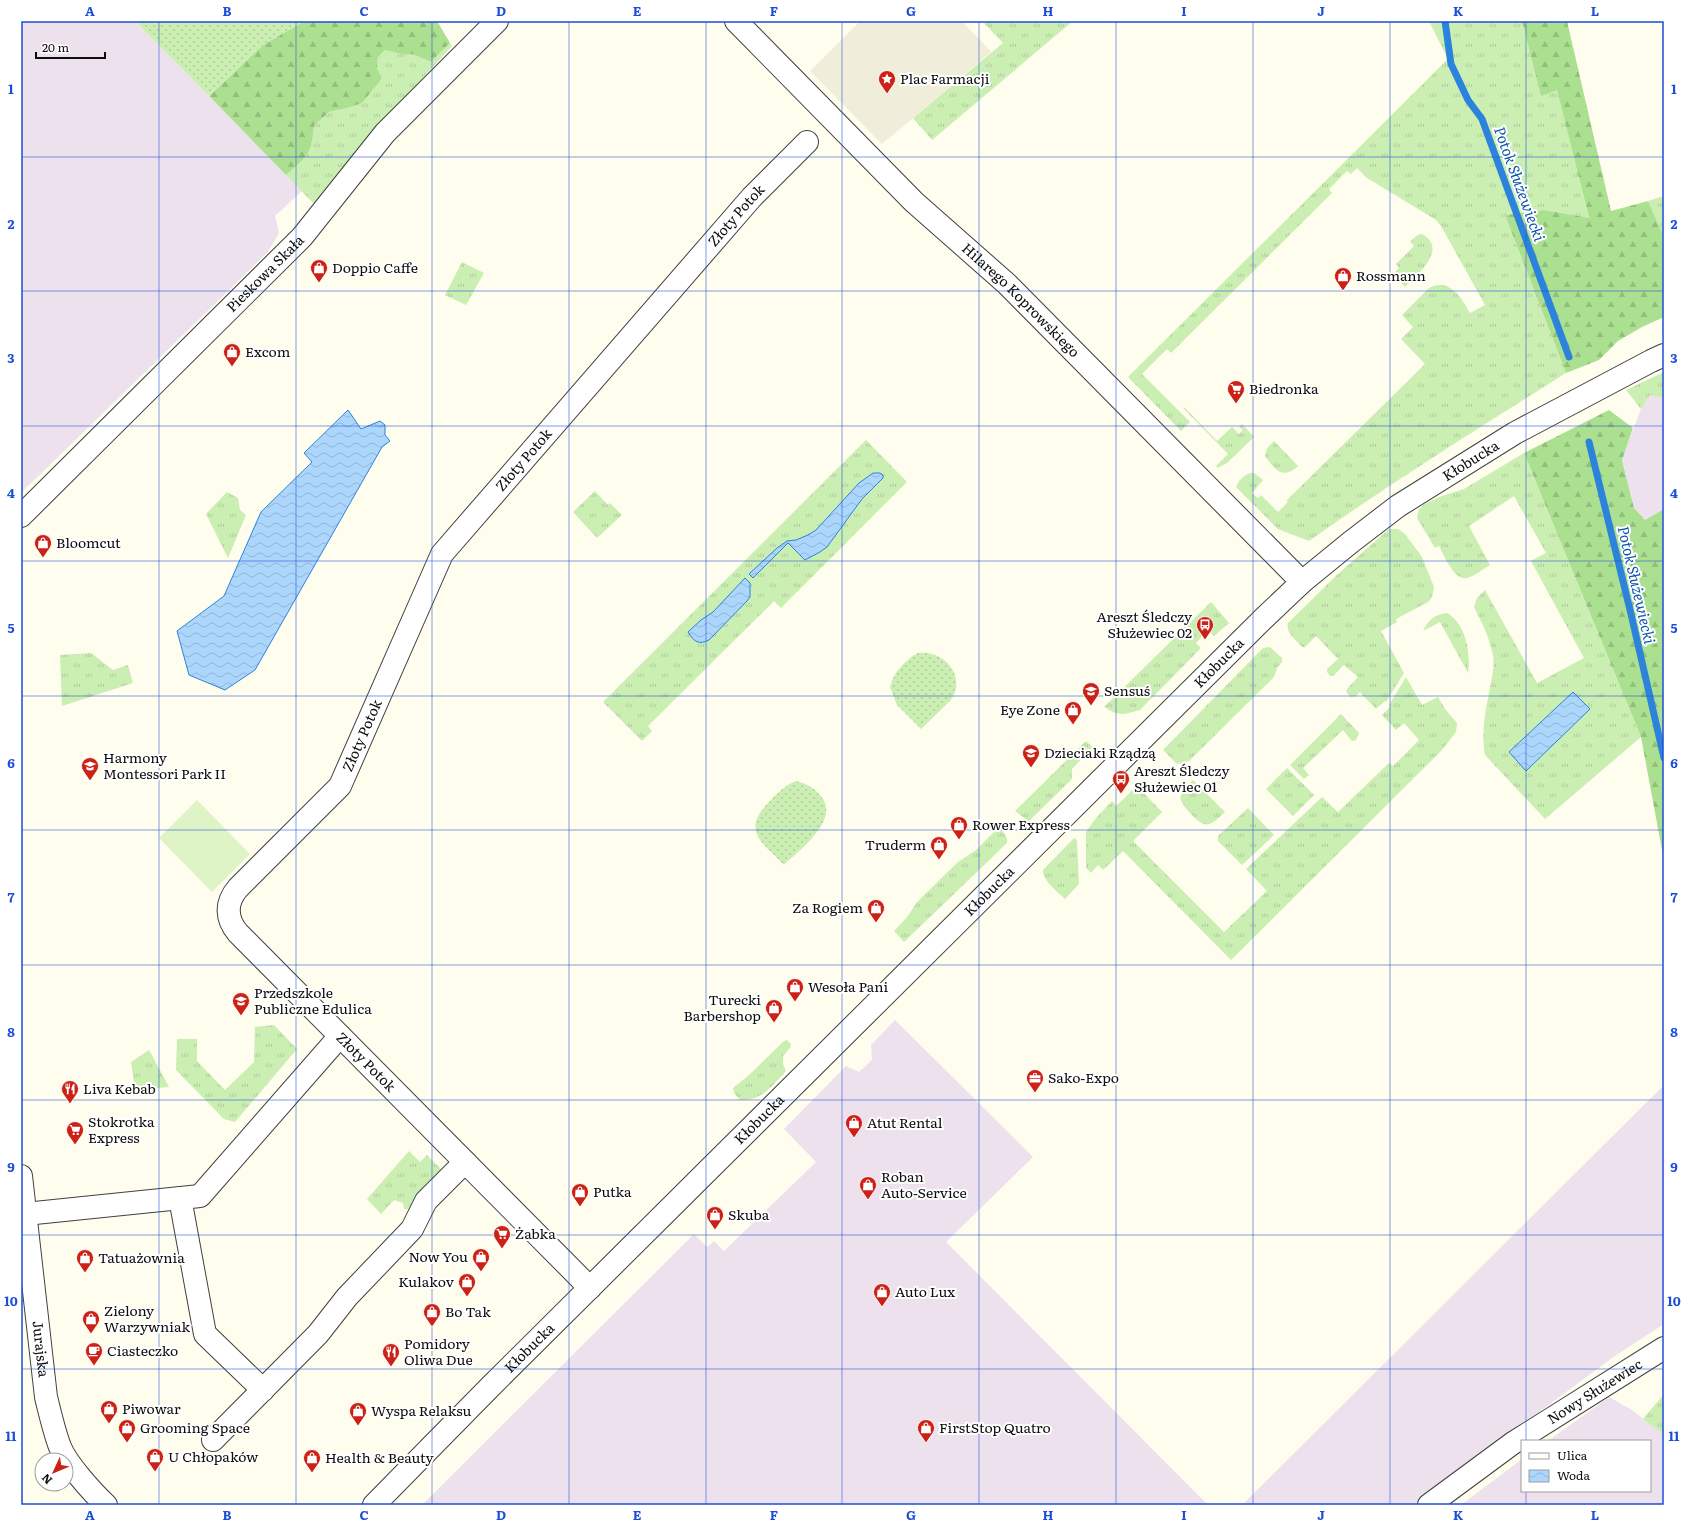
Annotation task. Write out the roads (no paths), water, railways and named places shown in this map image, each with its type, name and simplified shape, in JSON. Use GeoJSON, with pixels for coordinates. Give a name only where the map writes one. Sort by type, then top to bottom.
{"type":"FeatureCollection","features":[{"type":"Feature","properties":{"kind":"street","name":"Pieskowa Skała"},"geometry":{"type":"LineString","coordinates":[[21,516],[302,237],[385,133],[497,21]]}},
{"type":"Feature","properties":{"kind":"street","name":"Hilarego Koprowskiego"},"geometry":{"type":"LineString","coordinates":[[736,21],[914,202],[1007,284],[1302,582]]}},
{"type":"Feature","properties":{"kind":"street","name":"Złoty Potok"},"geometry":{"type":"LineString","coordinates":[[590,1288],[232,926],[228,910],[232,894],[340,786],[442,554],[752,197],[807,142]]}},
{"type":"Feature","properties":{"kind":"street","name":"Kłobucka"},"geometry":{"type":"LineString","coordinates":[[374,1505],[410,1466],[1302,582],[1351,542],[1405,502],[1515,433],[1664,355]]}},
{"type":"Feature","properties":{"kind":"street"},"geometry":{"type":"LineString","coordinates":[[25,1214],[200,1196],[340,1036]]}},
{"type":"Feature","properties":{"kind":"street"},"geometry":{"type":"LineString","coordinates":[[213,1440],[318,1334],[347,1297],[412,1228],[426,1201],[465,1162]]}},
{"type":"Feature","properties":{"kind":"street","name":"Jurajska"},"geometry":{"type":"LineString","coordinates":[[22,1185],[46,1397],[53,1425],[61,1448],[80,1476],[106,1505]]}},
{"type":"Feature","properties":{"kind":"street"},"geometry":{"type":"LineString","coordinates":[[180,1198],[205,1334],[263,1390]]}},
{"type":"Feature","properties":{"kind":"street","name":"Nowy Służewiec"},"geometry":{"type":"LineString","coordinates":[[1430,1505],[1513,1443],[1664,1348]]}},
{"type":"Feature","properties":{"kind":"water"},"geometry":{"type":"Polygon","coordinates":[[[348,410],[361,429],[380,421],[385,425],[385,435],[390,441],[382,447],[255,670],[225,690],[189,675],[177,631],[224,596],[261,512],[312,462],[304,453],[348,410]]]}},
{"type":"Feature","properties":{"kind":"water"},"geometry":{"type":"Polygon","coordinates":[[[873,473],[880,473],[883,475],[883,478],[862,499],[827,547],[805,560],[788,543],[753,578],[749,574],[777,548],[787,541],[796,540],[816,530],[859,483],[873,473]]]}},
{"type":"Feature","properties":{"kind":"water"},"geometry":{"type":"Polygon","coordinates":[[[745,578],[750,583],[750,597],[747,601],[709,640],[697,642],[692,638],[688,632],[701,620],[713,612],[745,578]]]}},
{"type":"Feature","properties":{"kind":"water"},"geometry":{"type":"Polygon","coordinates":[[[1573,692],[1590,709],[1526,771],[1509,752],[1573,692]]]}},
{"type":"Feature","properties":{"kind":"waterway","name":"Potok Służewiecki"},"geometry":{"type":"LineString","coordinates":[[1445,21],[1451,64],[1468,100],[1482,119],[1569,357]]}},
{"type":"Feature","properties":{"kind":"waterway","name":"Potok Służewiecki"},"geometry":{"type":"LineString","coordinates":[[1589,442],[1664,758]]}},
{"type":"Feature","properties":{"kind":"place","name":"Plac Farmacji"},"geometry":{"type":"Point","coordinates":[887,94]}},
{"type":"Feature","properties":{"kind":"place","name":"Doppio Caffe"},"geometry":{"type":"Point","coordinates":[319,283]}},
{"type":"Feature","properties":{"kind":"place","name":"Rossmann"},"geometry":{"type":"Point","coordinates":[1343,291]}},
{"type":"Feature","properties":{"kind":"place","name":"Excom"},"geometry":{"type":"Point","coordinates":[232,367]}},
{"type":"Feature","properties":{"kind":"place","name":"Biedronka"},"geometry":{"type":"Point","coordinates":[1236,404]}},
{"type":"Feature","properties":{"kind":"place","name":"Bloomcut"},"geometry":{"type":"Point","coordinates":[43,558]}},
{"type":"Feature","properties":{"kind":"place","name":"Areszt Śledczy Służewiec 02"},"geometry":{"type":"Point","coordinates":[1205,640]}},
{"type":"Feature","properties":{"kind":"place","name":"Sensuś"},"geometry":{"type":"Point","coordinates":[1091,706]}},
{"type":"Feature","properties":{"kind":"place","name":"Eye Zone"},"geometry":{"type":"Point","coordinates":[1073,725]}},
{"type":"Feature","properties":{"kind":"place","name":"Dzieciaki Rządzą"},"geometry":{"type":"Point","coordinates":[1031,768]}},
{"type":"Feature","properties":{"kind":"place","name":"Harmony Montessori Park II"},"geometry":{"type":"Point","coordinates":[90,781]}},
{"type":"Feature","properties":{"kind":"place","name":"Areszt Śledczy Służewiec 01"},"geometry":{"type":"Point","coordinates":[1121,794]}},
{"type":"Feature","properties":{"kind":"place","name":"Rower Express"},"geometry":{"type":"Point","coordinates":[959,840]}},
{"type":"Feature","properties":{"kind":"place","name":"Truderm"},"geometry":{"type":"Point","coordinates":[939,860]}},
{"type":"Feature","properties":{"kind":"place","name":"Za Rogiem"},"geometry":{"type":"Point","coordinates":[876,923]}},
{"type":"Feature","properties":{"kind":"place","name":"Wesoła Pani"},"geometry":{"type":"Point","coordinates":[795,1002]}},
{"type":"Feature","properties":{"kind":"place","name":"Przedszkole Publiczne Edulica"},"geometry":{"type":"Point","coordinates":[241,1016]}},
{"type":"Feature","properties":{"kind":"place","name":"Turecki Barbershop"},"geometry":{"type":"Point","coordinates":[774,1023]}},
{"type":"Feature","properties":{"kind":"place","name":"Sako-Expo"},"geometry":{"type":"Point","coordinates":[1035,1093]}},
{"type":"Feature","properties":{"kind":"place","name":"Liva Kebab"},"geometry":{"type":"Point","coordinates":[70,1104]}},
{"type":"Feature","properties":{"kind":"place","name":"Atut Rental"},"geometry":{"type":"Point","coordinates":[854,1138]}},
{"type":"Feature","properties":{"kind":"place","name":"Stokrotka Express"},"geometry":{"type":"Point","coordinates":[75,1145]}},
{"type":"Feature","properties":{"kind":"place","name":"Roban Auto-Service"},"geometry":{"type":"Point","coordinates":[868,1200]}},
{"type":"Feature","properties":{"kind":"place","name":"Putka"},"geometry":{"type":"Point","coordinates":[580,1207]}},
{"type":"Feature","properties":{"kind":"place","name":"Skuba"},"geometry":{"type":"Point","coordinates":[715,1230]}},
{"type":"Feature","properties":{"kind":"place","name":"Żabka"},"geometry":{"type":"Point","coordinates":[502,1249]}},
{"type":"Feature","properties":{"kind":"place","name":"Now You"},"geometry":{"type":"Point","coordinates":[481,1272]}},
{"type":"Feature","properties":{"kind":"place","name":"Tatuażownia"},"geometry":{"type":"Point","coordinates":[85,1273]}},
{"type":"Feature","properties":{"kind":"place","name":"Kulakov"},"geometry":{"type":"Point","coordinates":[467,1297]}},
{"type":"Feature","properties":{"kind":"place","name":"Auto Lux"},"geometry":{"type":"Point","coordinates":[882,1307]}},
{"type":"Feature","properties":{"kind":"place","name":"Bo Tak"},"geometry":{"type":"Point","coordinates":[432,1327]}},
{"type":"Feature","properties":{"kind":"place","name":"Zielony Warzywniak"},"geometry":{"type":"Point","coordinates":[91,1334]}},
{"type":"Feature","properties":{"kind":"place","name":"Ciasteczko"},"geometry":{"type":"Point","coordinates":[94,1366]}},
{"type":"Feature","properties":{"kind":"place","name":"Pomidory Oliwa Due"},"geometry":{"type":"Point","coordinates":[391,1367]}},
{"type":"Feature","properties":{"kind":"place","name":"Piwowar"},"geometry":{"type":"Point","coordinates":[109,1424]}},
{"type":"Feature","properties":{"kind":"place","name":"Wyspa Relaksu"},"geometry":{"type":"Point","coordinates":[358,1426]}},
{"type":"Feature","properties":{"kind":"place","name":"Grooming Space"},"geometry":{"type":"Point","coordinates":[127,1443]}},
{"type":"Feature","properties":{"kind":"place","name":"FirstStop Quatro"},"geometry":{"type":"Point","coordinates":[926,1443]}},
{"type":"Feature","properties":{"kind":"place","name":"U Chłopaków"},"geometry":{"type":"Point","coordinates":[155,1472]}},
{"type":"Feature","properties":{"kind":"place","name":"Health & Beauty"},"geometry":{"type":"Point","coordinates":[312,1473]}}]}
